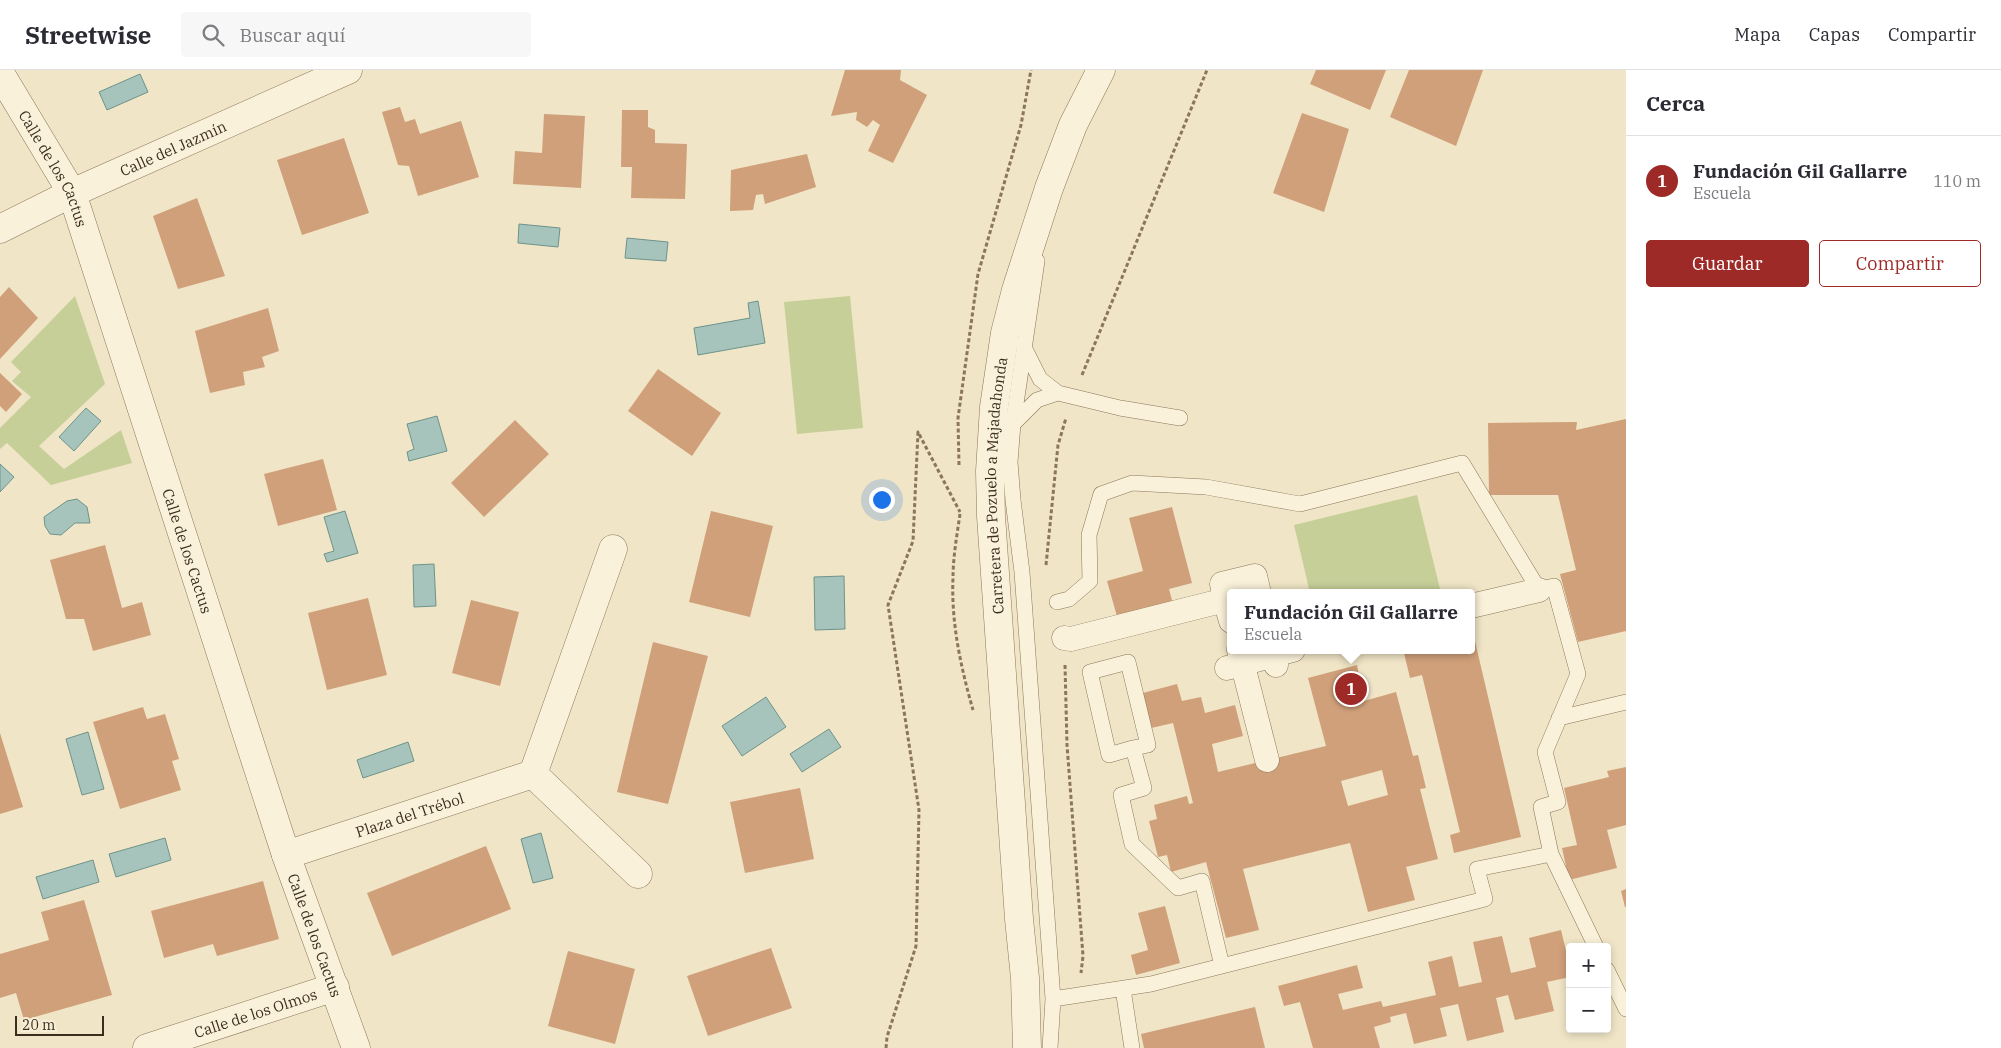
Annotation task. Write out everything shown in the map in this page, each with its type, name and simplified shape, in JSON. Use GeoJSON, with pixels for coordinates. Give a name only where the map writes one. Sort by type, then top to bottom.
{"type":"FeatureCollection","features":[{"type":"Feature","properties":{"kind":"street","name":"Calle del Jazmín"},"geometry":{"type":"LineString","coordinates":[[0,229],[72,193],[348,70]]}},
{"type":"Feature","properties":{"kind":"street","name":"Carretera de Pozuelo a Majadahonda"},"geometry":{"type":"LineString","coordinates":[[1027,1048],[1025,978],[1019,919],[991,516],[991,436],[1005,333],[1016,290],[1049,188],[1073,124],[1101,70]]}},
{"type":"Feature","properties":{"kind":"street","name":"Calle de los Cactus"},"geometry":{"type":"LineString","coordinates":[[0,74],[72,193],[286,855],[336,987],[354,1045]]}},
{"type":"Feature","properties":{"kind":"street"},"geometry":{"type":"LineString","coordinates":[[613,549],[533,774],[638,874]]}},
{"type":"Feature","properties":{"kind":"street"},"geometry":{"type":"LineString","coordinates":[[1227,606],[1222,584],[1255,576],[1258,589]]}},
{"type":"Feature","properties":{"kind":"street"},"geometry":{"type":"LineString","coordinates":[[1475,605],[1539,590]]}},
{"type":"Feature","properties":{"kind":"street"},"geometry":{"type":"LineString","coordinates":[[1064,638],[1071,639],[1227,610]]}},
{"type":"Feature","properties":{"kind":"street"},"geometry":{"type":"LineString","coordinates":[[1266,760],[1236,660],[1279,655]]}},
{"type":"Feature","properties":{"kind":"street","name":"Plaza del Trébol"},"geometry":{"type":"LineString","coordinates":[[286,855],[533,774]]}},
{"type":"Feature","properties":{"kind":"street","name":"Carretera de Pozuelo a Majadahonda"},"geometry":{"type":"LineString","coordinates":[[1012,1048],[1019,919]]}},
{"type":"Feature","properties":{"kind":"street","name":"Calle de los Olmos"},"geometry":{"type":"LineString","coordinates":[[147,1048],[336,987]]}},
{"type":"Feature","properties":{"kind":"lane"},"geometry":{"type":"LineString","coordinates":[[1049,188],[1023,344],[1012,424],[1010,462],[1012,500],[1022,572],[1053,999],[1050,1048]]}},
{"type":"Feature","properties":{"kind":"lane"},"geometry":{"type":"LineString","coordinates":[[1023,344],[1040,379],[1058,393],[1120,408],[1180,418]]}},
{"type":"Feature","properties":{"kind":"lane"},"geometry":{"type":"LineString","coordinates":[[1012,424],[1037,400],[1058,393]]}},
{"type":"Feature","properties":{"kind":"lane"},"geometry":{"type":"LineString","coordinates":[[1056,602],[1069,599],[1090,581],[1089,535],[1101,494],[1132,483],[1206,487],[1300,504],[1462,463],[1539,590],[1554,586],[1578,674],[1545,752],[1558,802],[1541,807],[1551,854],[1594,943]]}},
{"type":"Feature","properties":{"kind":"lane"},"geometry":{"type":"LineString","coordinates":[[1128,662],[1148,745],[1133,748],[1110,755],[1090,672],[1128,662]]}},
{"type":"Feature","properties":{"kind":"lane"},"geometry":{"type":"LineString","coordinates":[[1559,718],[1626,702]]}},
{"type":"Feature","properties":{"kind":"lane"},"geometry":{"type":"LineString","coordinates":[[1133,748],[1144,788],[1121,795],[1132,844],[1178,888],[1202,881],[1222,966]]}},
{"type":"Feature","properties":{"kind":"lane"},"geometry":{"type":"LineString","coordinates":[[1053,999],[1151,984],[1485,898],[1477,870],[1551,854]]}},
{"type":"Feature","properties":{"kind":"lane"},"geometry":{"type":"LineString","coordinates":[[1611,978],[1626,1009]]}},
{"type":"Feature","properties":{"kind":"lane"},"geometry":{"type":"LineString","coordinates":[[1123,989],[1132,1048]]}},
{"type":"Feature","properties":{"kind":"path"},"geometry":{"type":"LineString","coordinates":[[886,1048],[887,1037],[916,946],[919,810],[888,605],[914,541],[918,432],[960,512]]}},
{"type":"Feature","properties":{"kind":"green space"},"geometry":{"type":"Polygon","coordinates":[[[75,296],[105,384],[39,446],[64,469],[121,430],[132,463],[51,485],[7,443],[0,449],[0,428],[31,397],[12,381],[21,372],[11,362],[75,296]]]}},
{"type":"Feature","properties":{"kind":"green space"},"geometry":{"type":"Polygon","coordinates":[[[850,296],[863,428],[797,434],[784,302],[850,296]]]}},
{"type":"Feature","properties":{"kind":"green space"},"geometry":{"type":"Polygon","coordinates":[[[1417,495],[1440,589],[1309,589],[1294,525],[1417,495]]]}},
{"type":"Feature","properties":{"kind":"water"},"geometry":{"type":"Polygon","coordinates":[[[140,74],[148,92],[107,110],[99,92],[140,74]]]}},
{"type":"Feature","properties":{"kind":"water"},"geometry":{"type":"Polygon","coordinates":[[[519,224],[560,228],[558,247],[518,243],[519,224]]]}},
{"type":"Feature","properties":{"kind":"water"},"geometry":{"type":"Polygon","coordinates":[[[627,238],[668,242],[666,261],[625,258],[627,238]]]}},
{"type":"Feature","properties":{"kind":"water"},"geometry":{"type":"Polygon","coordinates":[[[758,301],[765,343],[698,355],[694,328],[750,318],[748,303],[758,301]]]}},
{"type":"Feature","properties":{"kind":"water"},"geometry":{"type":"Polygon","coordinates":[[[86,408],[101,421],[74,451],[59,437],[86,408]]]}},
{"type":"Feature","properties":{"kind":"water"},"geometry":{"type":"Polygon","coordinates":[[[437,416],[447,451],[409,461],[407,452],[414,449],[407,424],[437,416]]]}},
{"type":"Feature","properties":{"kind":"water"},"geometry":{"type":"Polygon","coordinates":[[[0,464],[14,477],[0,492],[0,464]]]}},
{"type":"Feature","properties":{"kind":"water"},"geometry":{"type":"Polygon","coordinates":[[[77,499],[87,507],[90,523],[75,523],[61,535],[50,534],[45,526],[44,517],[67,501],[77,499]]]}},
{"type":"Feature","properties":{"kind":"water"},"geometry":{"type":"Polygon","coordinates":[[[345,511],[358,553],[327,562],[324,554],[334,551],[324,517],[345,511]]]}},
{"type":"Feature","properties":{"kind":"water"},"geometry":{"type":"Polygon","coordinates":[[[434,564],[436,606],[414,607],[413,565],[434,564]]]}},
{"type":"Feature","properties":{"kind":"water"},"geometry":{"type":"Polygon","coordinates":[[[844,576],[845,629],[815,630],[814,577],[844,576]]]}},
{"type":"Feature","properties":{"kind":"water"},"geometry":{"type":"Polygon","coordinates":[[[766,697],[786,727],[742,756],[722,726],[766,697]]]}},
{"type":"Feature","properties":{"kind":"water"},"geometry":{"type":"Polygon","coordinates":[[[829,729],[841,747],[802,772],[790,754],[829,729]]]}},
{"type":"Feature","properties":{"kind":"water"},"geometry":{"type":"Polygon","coordinates":[[[88,732],[104,789],[82,795],[66,739],[88,732]]]}},
{"type":"Feature","properties":{"kind":"water"},"geometry":{"type":"Polygon","coordinates":[[[408,742],[414,761],[363,778],[357,760],[408,742]]]}},
{"type":"Feature","properties":{"kind":"water"},"geometry":{"type":"Polygon","coordinates":[[[541,833],[553,878],[533,883],[521,839],[541,833]]]}},
{"type":"Feature","properties":{"kind":"water"},"geometry":{"type":"Polygon","coordinates":[[[165,838],[171,860],[116,877],[109,854],[165,838]]]}},
{"type":"Feature","properties":{"kind":"water"},"geometry":{"type":"Polygon","coordinates":[[[93,860],[99,882],[43,899],[36,877],[93,860]]]}},
{"type":"Feature","properties":{"kind":"building"},"geometry":{"type":"Polygon","coordinates":[[[845,70],[901,70],[900,80],[927,95],[893,163],[868,151],[880,125],[873,120],[867,127],[856,120],[857,112],[831,116],[845,70]]]}},
{"type":"Feature","properties":{"kind":"building"},"geometry":{"type":"Polygon","coordinates":[[[1316,70],[1386,70],[1370,110],[1310,84],[1316,70]]]}},
{"type":"Feature","properties":{"kind":"building"},"geometry":{"type":"Polygon","coordinates":[[[1409,70],[1483,70],[1456,146],[1390,117],[1409,70]]]}},
{"type":"Feature","properties":{"kind":"building"},"geometry":{"type":"Polygon","coordinates":[[[400,107],[405,122],[415,119],[420,134],[461,121],[479,177],[418,196],[409,166],[398,165],[382,112],[400,107]]]}},
{"type":"Feature","properties":{"kind":"building"},"geometry":{"type":"Polygon","coordinates":[[[622,110],[648,110],[648,127],[655,130],[655,143],[687,144],[685,199],[631,198],[632,167],[621,167],[622,110]]]}},
{"type":"Feature","properties":{"kind":"building"},"geometry":{"type":"Polygon","coordinates":[[[1302,113],[1349,129],[1324,212],[1273,193],[1302,113]]]}},
{"type":"Feature","properties":{"kind":"building"},"geometry":{"type":"Polygon","coordinates":[[[544,114],[585,116],[581,188],[513,184],[515,151],[542,153],[544,114]]]}},
{"type":"Feature","properties":{"kind":"building"},"geometry":{"type":"Polygon","coordinates":[[[344,138],[369,213],[302,235],[277,160],[344,138]]]}},
{"type":"Feature","properties":{"kind":"building"},"geometry":{"type":"Polygon","coordinates":[[[807,154],[816,187],[765,204],[763,194],[756,195],[753,210],[730,211],[731,170],[807,154]]]}},
{"type":"Feature","properties":{"kind":"building"},"geometry":{"type":"Polygon","coordinates":[[[197,198],[225,276],[178,289],[153,216],[197,198]]]}},
{"type":"Feature","properties":{"kind":"building"},"geometry":{"type":"Polygon","coordinates":[[[9,287],[38,318],[0,359],[0,297],[9,287]]]}},
{"type":"Feature","properties":{"kind":"building"},"geometry":{"type":"Polygon","coordinates":[[[268,308],[279,351],[262,357],[265,367],[243,372],[245,385],[210,393],[195,331],[268,308]]]}},
{"type":"Feature","properties":{"kind":"building"},"geometry":{"type":"Polygon","coordinates":[[[658,369],[721,413],[692,456],[628,411],[658,369]]]}},
{"type":"Feature","properties":{"kind":"building"},"geometry":{"type":"Polygon","coordinates":[[[0,373],[22,394],[6,412],[0,406],[0,373]]]}},
{"type":"Feature","properties":{"kind":"building"},"geometry":{"type":"Polygon","coordinates":[[[1626,419],[1626,631],[1578,642],[1560,574],[1576,570],[1558,495],[1489,495],[1488,423],[1577,422],[1576,430],[1626,419]]]}},
{"type":"Feature","properties":{"kind":"building"},"geometry":{"type":"Polygon","coordinates":[[[515,420],[549,454],[484,517],[451,483],[515,420]]]}},
{"type":"Feature","properties":{"kind":"building"},"geometry":{"type":"Polygon","coordinates":[[[323,459],[337,510],[278,526],[264,474],[323,459]]]}},
{"type":"Feature","properties":{"kind":"building"},"geometry":{"type":"Polygon","coordinates":[[[1172,507],[1192,583],[1169,589],[1173,604],[1118,620],[1107,581],[1143,571],[1129,518],[1172,507]]]}},
{"type":"Feature","properties":{"kind":"building"},"geometry":{"type":"Polygon","coordinates":[[[711,511],[773,526],[750,617],[689,602],[711,511]]]}},
{"type":"Feature","properties":{"kind":"building"},"geometry":{"type":"Polygon","coordinates":[[[105,545],[122,608],[142,602],[151,635],[93,651],[84,619],[66,619],[50,560],[105,545]]]}},
{"type":"Feature","properties":{"kind":"building"},"geometry":{"type":"Polygon","coordinates":[[[368,598],[387,675],[327,690],[308,613],[368,598]]]}},
{"type":"Feature","properties":{"kind":"building"},"geometry":{"type":"Polygon","coordinates":[[[471,600],[519,612],[500,686],[452,673],[471,600]]]}},
{"type":"Feature","properties":{"kind":"building"},"geometry":{"type":"Polygon","coordinates":[[[1475,641],[1521,837],[1454,853],[1450,835],[1460,832],[1422,675],[1410,678],[1404,654],[1475,654],[1475,641]]]}},
{"type":"Feature","properties":{"kind":"building"},"geometry":{"type":"Polygon","coordinates":[[[653,642],[708,656],[668,804],[617,792],[653,642]]]}},
{"type":"Feature","properties":{"kind":"building"},"geometry":{"type":"Polygon","coordinates":[[[1357,665],[1364,701],[1396,692],[1413,756],[1418,755],[1426,788],[1420,789],[1438,859],[1406,867],[1415,900],[1368,912],[1350,843],[1243,869],[1259,930],[1226,938],[1206,862],[1171,872],[1167,855],[1158,857],[1149,821],[1157,819],[1154,805],[1187,796],[1189,804],[1193,803],[1173,723],[1147,729],[1139,694],[1177,684],[1182,701],[1201,697],[1205,713],[1235,705],[1243,736],[1212,744],[1218,772],[1326,746],[1308,678],[1357,665]],[[1382,770],[1341,781],[1348,806],[1388,795],[1382,770]]]}},
{"type":"Feature","properties":{"kind":"building"},"geometry":{"type":"Polygon","coordinates":[[[143,707],[147,719],[165,714],[179,759],[172,761],[181,790],[120,809],[93,722],[143,707]]]}},
{"type":"Feature","properties":{"kind":"building"},"geometry":{"type":"Polygon","coordinates":[[[0,733],[23,807],[0,814],[0,733]]]}},
{"type":"Feature","properties":{"kind":"building"},"geometry":{"type":"Polygon","coordinates":[[[1626,767],[1626,825],[1607,830],[1617,868],[1569,880],[1562,848],[1577,845],[1564,788],[1609,777],[1607,771],[1626,767]]]}},
{"type":"Feature","properties":{"kind":"building"},"geometry":{"type":"Polygon","coordinates":[[[800,788],[814,859],[745,873],[730,802],[800,788]]]}},
{"type":"Feature","properties":{"kind":"building"},"geometry":{"type":"Polygon","coordinates":[[[486,846],[511,909],[392,956],[367,893],[486,846]]]}},
{"type":"Feature","properties":{"kind":"building"},"geometry":{"type":"Polygon","coordinates":[[[263,881],[279,939],[217,956],[213,944],[164,958],[151,911],[263,881]]]}},
{"type":"Feature","properties":{"kind":"building"},"geometry":{"type":"Polygon","coordinates":[[[1626,889],[1626,907],[1625,907],[1621,891],[1626,889]]]}},
{"type":"Feature","properties":{"kind":"building"},"geometry":{"type":"Polygon","coordinates":[[[84,900],[112,995],[24,1020],[16,993],[0,998],[0,954],[49,940],[41,912],[84,900]]]}},
{"type":"Feature","properties":{"kind":"building"},"geometry":{"type":"Polygon","coordinates":[[[1165,906],[1180,963],[1136,975],[1131,955],[1148,950],[1138,913],[1165,906]]]}},
{"type":"Feature","properties":{"kind":"building"},"geometry":{"type":"Polygon","coordinates":[[[1561,930],[1566,951],[1566,978],[1547,982],[1554,1011],[1515,1020],[1508,995],[1496,998],[1504,1032],[1467,1041],[1458,1004],[1440,1008],[1447,1036],[1414,1044],[1406,1013],[1390,1017],[1391,1022],[1374,1027],[1380,1048],[1313,1048],[1300,1002],[1284,1006],[1278,986],[1357,965],[1363,988],[1338,994],[1343,1010],[1381,1001],[1383,1007],[1436,995],[1428,962],[1452,956],[1459,987],[1482,982],[1473,942],[1502,936],[1511,973],[1536,967],[1529,938],[1561,930]]]}},
{"type":"Feature","properties":{"kind":"building"},"geometry":{"type":"Polygon","coordinates":[[[771,948],[792,1008],[708,1036],[687,976],[771,948]]]}},
{"type":"Feature","properties":{"kind":"building"},"geometry":{"type":"Polygon","coordinates":[[[568,951],[635,969],[615,1044],[548,1026],[568,951]]]}},
{"type":"Feature","properties":{"kind":"building"},"geometry":{"type":"Polygon","coordinates":[[[1255,1007],[1265,1048],[1144,1048],[1141,1034],[1255,1007]]]}},
{"type":"Feature","properties":{"kind":"place","name":"Fundación Gil Gallarre"},"geometry":{"type":"Point","coordinates":[1351,689]}}]}
